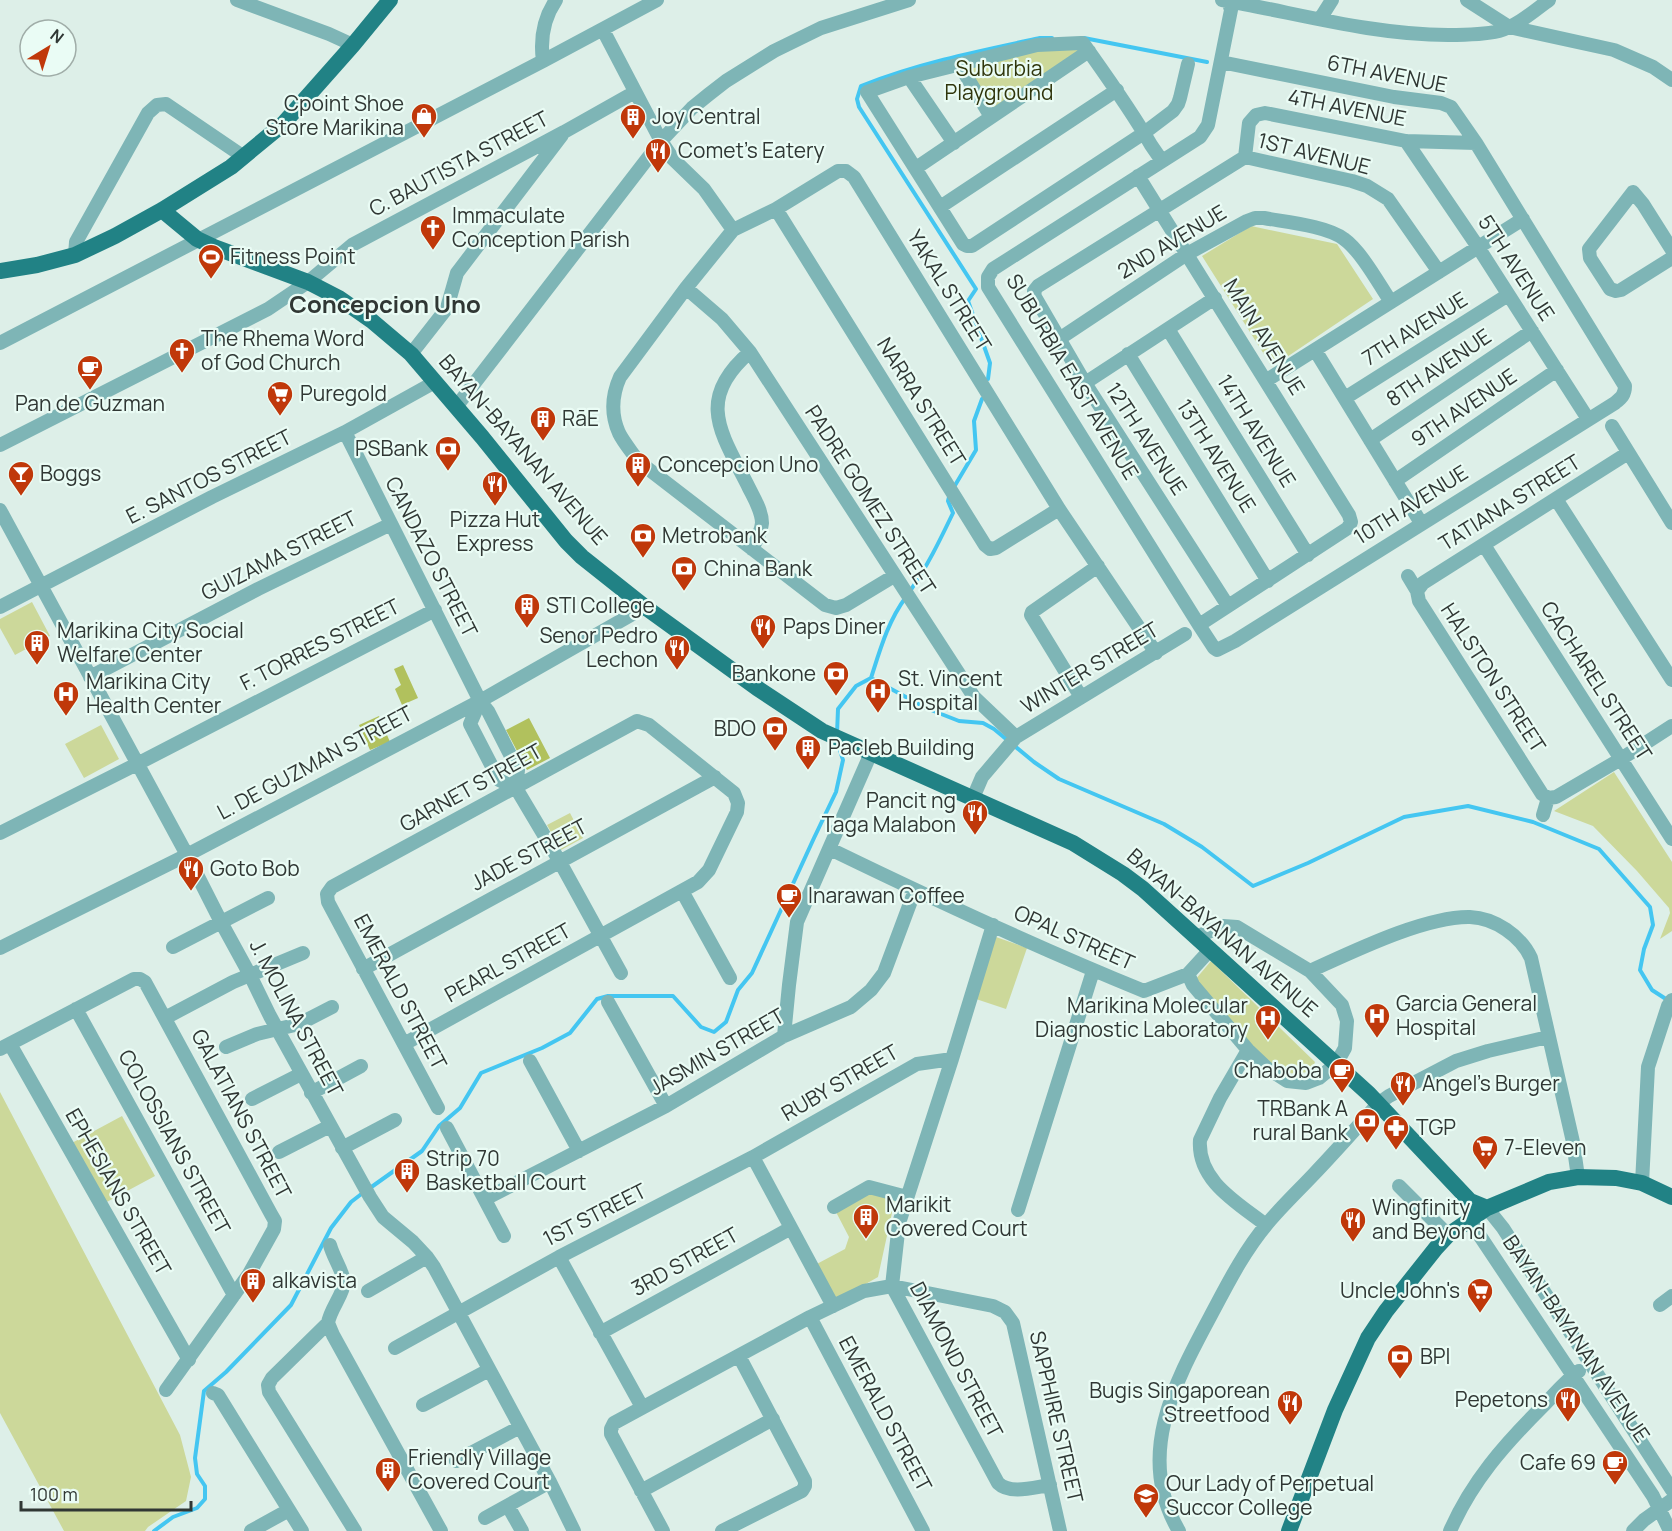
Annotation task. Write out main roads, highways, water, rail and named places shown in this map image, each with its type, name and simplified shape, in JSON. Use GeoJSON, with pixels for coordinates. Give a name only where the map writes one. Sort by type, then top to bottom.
{"type":"FeatureCollection","features":[{"type":"Feature","properties":{"kind":"main road"},"geometry":{"type":"LineString","coordinates":[[0,271],[37,265],[75,255],[162,210],[244,157],[283,124],[390,0]]}},
{"type":"Feature","properties":{"kind":"main road","name":"BAYAN-BAYANAN AVENUE"},"geometry":{"type":"LineString","coordinates":[[162,210],[197,239],[308,282],[339,298],[372,321],[411,354],[566,541],[582,557],[645,607],[749,682],[822,731],[1072,843],[1108,864],[1143,889],[1379,1103],[1470,1201],[1487,1208]]}},
{"type":"Feature","properties":{"kind":"main road"},"geometry":{"type":"LineString","coordinates":[[1289,1531],[1335,1410],[1368,1338],[1386,1311],[1448,1235],[1487,1208],[1549,1182],[1578,1178],[1610,1178],[1642,1183],[1672,1197]]}},
{"type":"Feature","properties":{"kind":"main road"},"geometry":{"type":"LineString","coordinates":[[1470,1201],[1470,1221]]}},
{"type":"Feature","properties":{"kind":"waterway"},"geometry":{"type":"LineString","coordinates":[[988,379],[990,363],[968,301],[976,289],[859,107],[857,99],[861,86],[905,71],[949,58],[1040,38],[1052,38]]}},
{"type":"Feature","properties":{"kind":"waterway"},"geometry":{"type":"LineString","coordinates":[[1084,38],[1207,62]]}},
{"type":"Feature","properties":{"kind":"waterway"},"geometry":{"type":"LineString","coordinates":[[954,487],[976,450],[974,421],[982,399]]}},
{"type":"Feature","properties":{"kind":"waterway"},"geometry":{"type":"LineString","coordinates":[[910,591],[928,563],[953,513],[948,501],[949,497]]}},
{"type":"Feature","properties":{"kind":"waterway"},"geometry":{"type":"LineString","coordinates":[[871,678],[889,626],[906,597]]}},
{"type":"Feature","properties":{"kind":"waterway"},"geometry":{"type":"LineString","coordinates":[[837,734],[838,709],[856,686],[871,678],[926,708],[959,721],[983,723],[1059,779],[1164,824],[1202,847],[1253,886],[1308,863],[1404,817],[1468,806],[1533,822],[1599,849],[1650,907],[1653,925],[1644,949],[1640,970],[1652,990],[1669,1001]]}},
{"type":"Feature","properties":{"kind":"waterway"},"geometry":{"type":"LineString","coordinates":[[370,1188],[422,1151],[439,1126],[460,1108],[481,1073],[542,1048],[570,1033],[597,999],[608,996],[673,996],[701,1027],[714,1032],[726,1022],[738,990],[752,973],[836,792],[843,760],[838,744]]}},
{"type":"Feature","properties":{"kind":"waterway"},"geometry":{"type":"LineString","coordinates":[[154,1531],[173,1517],[197,1508],[205,1499],[205,1486],[197,1474],[195,1458],[204,1391],[226,1372],[291,1305],[331,1228],[351,1202],[364,1192]]}},
{"type":"Feature","properties":{"kind":"place","name":"Cpoint Shoe Store Marikina"},"geometry":{"type":"Point","coordinates":[424,139]}},
{"type":"Feature","properties":{"kind":"place","name":"Joy Central"},"geometry":{"type":"Point","coordinates":[633,140]}},
{"type":"Feature","properties":{"kind":"place","name":"Comet's Eatery"},"geometry":{"type":"Point","coordinates":[658,174]}},
{"type":"Feature","properties":{"kind":"place","name":"Immaculate Conception Parish"},"geometry":{"type":"Point","coordinates":[433,251]}},
{"type":"Feature","properties":{"kind":"place","name":"Fitness Point"},"geometry":{"type":"Point","coordinates":[211,280]}},
{"type":"Feature","properties":{"kind":"place","name":"The Rhema Word of God Church"},"geometry":{"type":"Point","coordinates":[182,374]}},
{"type":"Feature","properties":{"kind":"place","name":"Pan de Guzman"},"geometry":{"type":"Point","coordinates":[90,391]}},
{"type":"Feature","properties":{"kind":"place","name":"Puregold"},"geometry":{"type":"Point","coordinates":[280,417]}},
{"type":"Feature","properties":{"kind":"place","name":"RāE"},"geometry":{"type":"Point","coordinates":[543,442]}},
{"type":"Feature","properties":{"kind":"place","name":"PSBank"},"geometry":{"type":"Point","coordinates":[448,472]}},
{"type":"Feature","properties":{"kind":"place","name":"Concepcion Uno"},"geometry":{"type":"Point","coordinates":[638,488]}},
{"type":"Feature","properties":{"kind":"place","name":"Boggs"},"geometry":{"type":"Point","coordinates":[21,497]}},
{"type":"Feature","properties":{"kind":"place","name":"Pizza Hut Express"},"geometry":{"type":"Point","coordinates":[495,507]}},
{"type":"Feature","properties":{"kind":"place","name":"Metrobank"},"geometry":{"type":"Point","coordinates":[643,559]}},
{"type":"Feature","properties":{"kind":"place","name":"China Bank"},"geometry":{"type":"Point","coordinates":[684,592]}},
{"type":"Feature","properties":{"kind":"place","name":"STI College"},"geometry":{"type":"Point","coordinates":[527,629]}},
{"type":"Feature","properties":{"kind":"place","name":"Paps Diner"},"geometry":{"type":"Point","coordinates":[763,650]}},
{"type":"Feature","properties":{"kind":"place","name":"Marikina City Social Welfare Center"},"geometry":{"type":"Point","coordinates":[37,666]}},
{"type":"Feature","properties":{"kind":"place","name":"Senor Pedro Lechon"},"geometry":{"type":"Point","coordinates":[677,671]}},
{"type":"Feature","properties":{"kind":"place","name":"Bankone"},"geometry":{"type":"Point","coordinates":[836,697]}},
{"type":"Feature","properties":{"kind":"place","name":"St. Vincent Hospital"},"geometry":{"type":"Point","coordinates":[878,714]}},
{"type":"Feature","properties":{"kind":"place","name":"Marikina City Health Center"},"geometry":{"type":"Point","coordinates":[66,717]}},
{"type":"Feature","properties":{"kind":"place","name":"BDO"},"geometry":{"type":"Point","coordinates":[775,752]}},
{"type":"Feature","properties":{"kind":"place","name":"Pacleb Building"},"geometry":{"type":"Point","coordinates":[808,771]}},
{"type":"Feature","properties":{"kind":"place","name":"Pancit ng Taga Malabon"},"geometry":{"type":"Point","coordinates":[975,836]}},
{"type":"Feature","properties":{"kind":"place","name":"Goto Bob"},"geometry":{"type":"Point","coordinates":[191,892]}},
{"type":"Feature","properties":{"kind":"place","name":"Inarawan Coffee"},"geometry":{"type":"Point","coordinates":[789,919]}},
{"type":"Feature","properties":{"kind":"place","name":"Garcia General Hospital"},"geometry":{"type":"Point","coordinates":[1377,1039]}},
{"type":"Feature","properties":{"kind":"place","name":"Marikina Molecular Diagnostic Laboratory"},"geometry":{"type":"Point","coordinates":[1268,1041]}},
{"type":"Feature","properties":{"kind":"place","name":"Chaboba"},"geometry":{"type":"Point","coordinates":[1342,1094]}},
{"type":"Feature","properties":{"kind":"place","name":"Angel's Burger"},"geometry":{"type":"Point","coordinates":[1403,1107]}},
{"type":"Feature","properties":{"kind":"place","name":"TRBank A rural Bank"},"geometry":{"type":"Point","coordinates":[1367,1144]}},
{"type":"Feature","properties":{"kind":"place","name":"TGP"},"geometry":{"type":"Point","coordinates":[1396,1151]}},
{"type":"Feature","properties":{"kind":"place","name":"7-Eleven"},"geometry":{"type":"Point","coordinates":[1485,1171]}},
{"type":"Feature","properties":{"kind":"place","name":"Strip 70 Basketball Court"},"geometry":{"type":"Point","coordinates":[407,1194]}},
{"type":"Feature","properties":{"kind":"place","name":"Marikit Covered Court"},"geometry":{"type":"Point","coordinates":[866,1240]}},
{"type":"Feature","properties":{"kind":"place","name":"Wingfinity and Beyond"},"geometry":{"type":"Point","coordinates":[1353,1243]}},
{"type":"Feature","properties":{"kind":"place","name":"alkavista"},"geometry":{"type":"Point","coordinates":[253,1304]}},
{"type":"Feature","properties":{"kind":"place","name":"Uncle John's"},"geometry":{"type":"Point","coordinates":[1480,1314]}},
{"type":"Feature","properties":{"kind":"place","name":"BPI"},"geometry":{"type":"Point","coordinates":[1400,1380]}},
{"type":"Feature","properties":{"kind":"place","name":"Pepetons"},"geometry":{"type":"Point","coordinates":[1568,1423]}},
{"type":"Feature","properties":{"kind":"place","name":"Bugis Singaporean Streetfood"},"geometry":{"type":"Point","coordinates":[1290,1426]}},
{"type":"Feature","properties":{"kind":"place","name":"Cafe 69"},"geometry":{"type":"Point","coordinates":[1615,1486]}},
{"type":"Feature","properties":{"kind":"place","name":"Friendly Village Covered Court"},"geometry":{"type":"Point","coordinates":[388,1493]}},
{"type":"Feature","properties":{"kind":"place","name":"Our Lady of Perpetual Succor College"},"geometry":{"type":"Point","coordinates":[1146,1519]}},
{"type":"Feature","properties":{"kind":"district","name":"Concepcion Uno"},"geometry":{"type":"Point","coordinates":[385,305]}},
{"type":"Feature","properties":{"kind":"park label","name":"Suburbia Playground"},"geometry":{"type":"Point","coordinates":[999,81]}}]}
